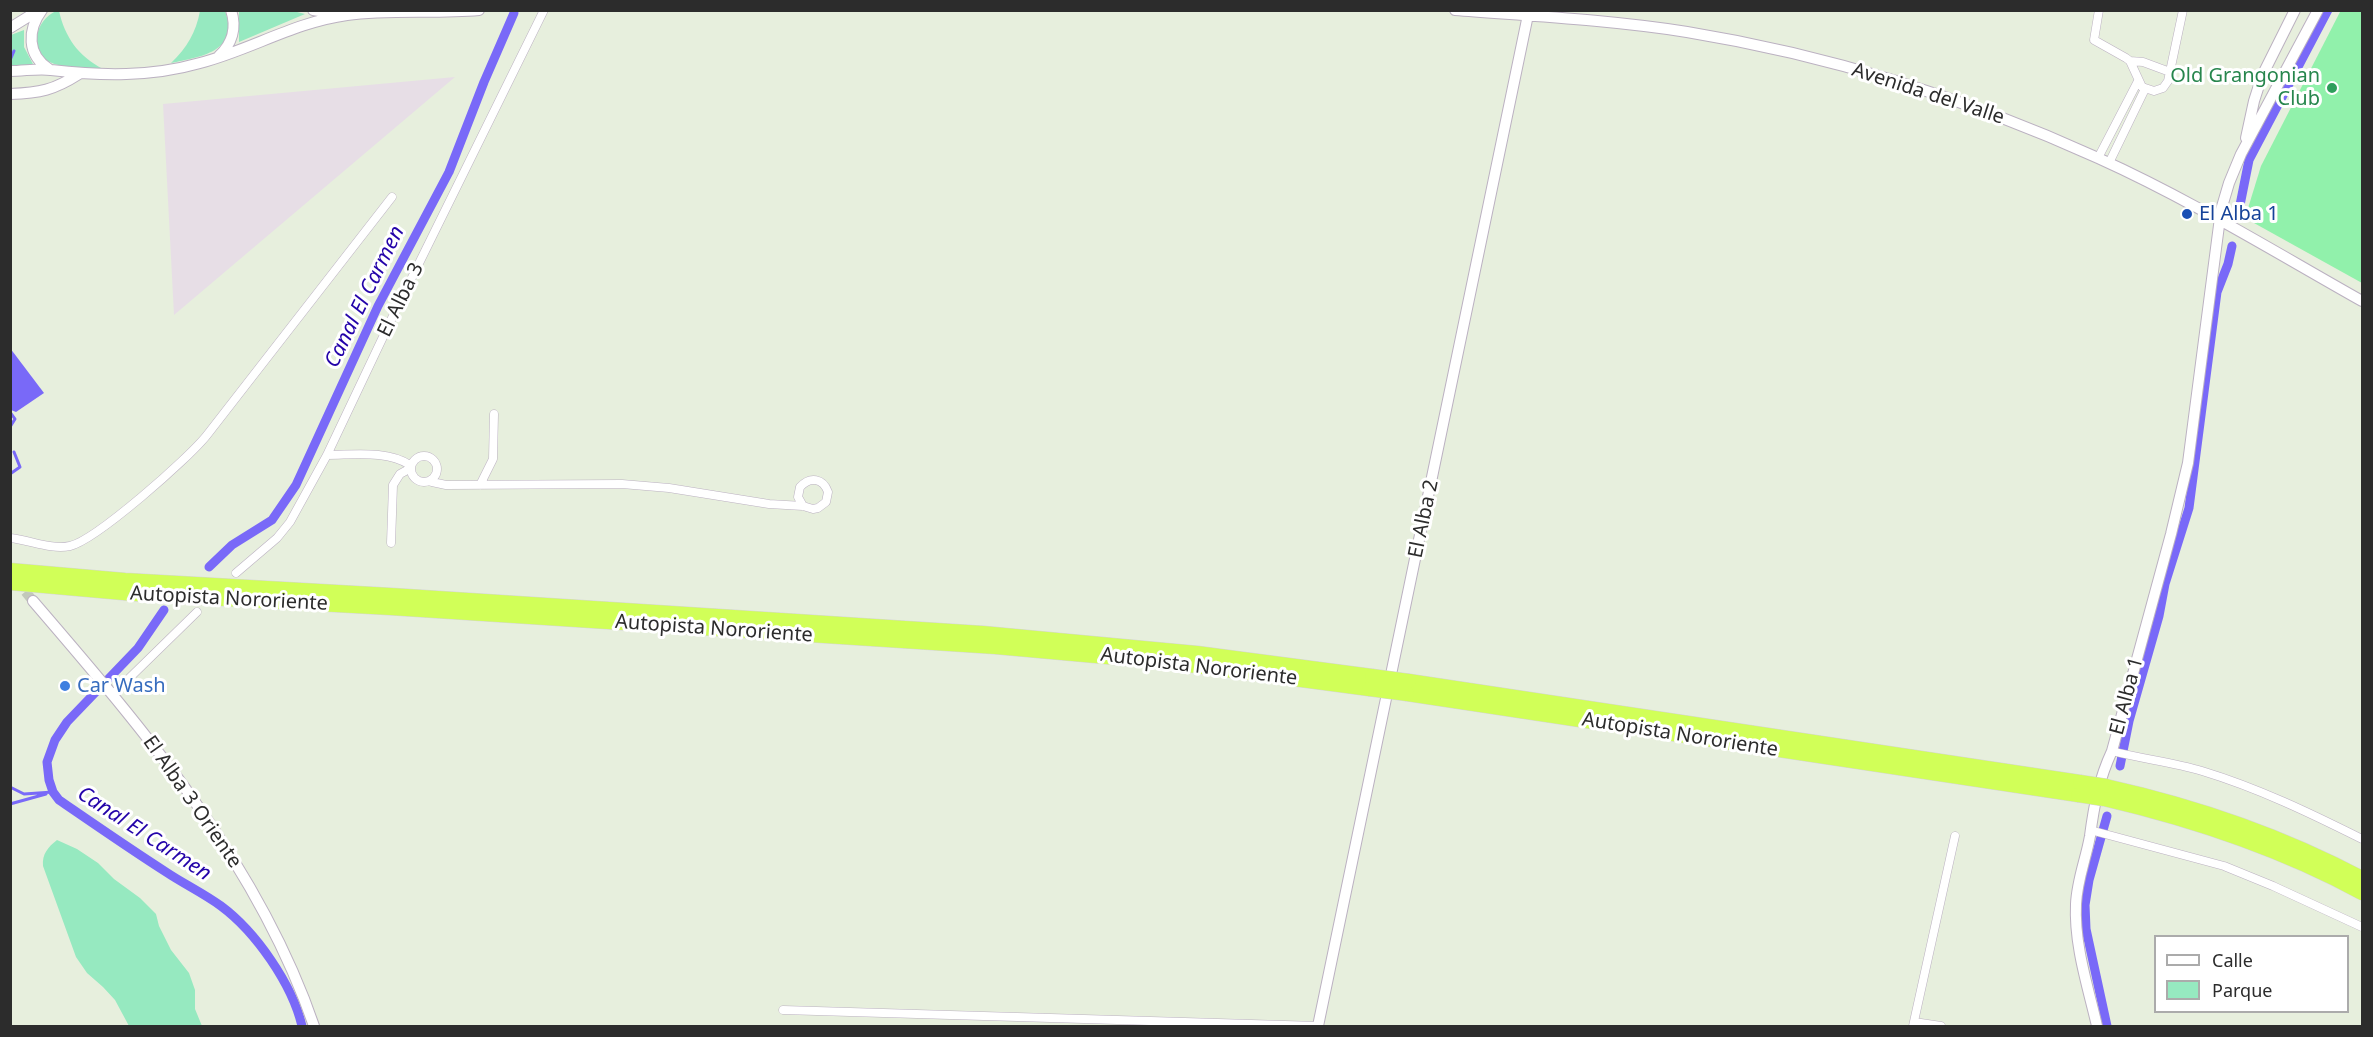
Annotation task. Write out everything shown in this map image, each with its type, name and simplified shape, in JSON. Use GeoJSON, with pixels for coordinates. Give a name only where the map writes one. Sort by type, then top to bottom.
{"type":"FeatureCollection","features":[{"type":"Feature","properties":{"kind":"highway","name":"Autopista Nororiente"},"geometry":{"type":"LineString","coordinates":[[10,570],[125,580],[983,633],[1230,656],[1408,688],[2105,793],[2150,796],[2224,818],[2295,846],[2362,878]]}},
{"type":"Feature","properties":{"kind":"highway","name":"Autopista Nororiente"},"geometry":{"type":"LineString","coordinates":[[10,583],[134,594],[995,647],[1371,682]]}},
{"type":"Feature","properties":{"kind":"highway","name":"Autopista Nororiente"},"geometry":{"type":"LineString","coordinates":[[2105,793],[2157,812],[2233,835],[2299,862],[2362,893]]}},
{"type":"Feature","properties":{"kind":"street"},"geometry":{"type":"LineString","coordinates":[[10,28],[41,10]]}},
{"type":"Feature","properties":{"kind":"street"},"geometry":{"type":"LineString","coordinates":[[41,10],[34,24],[31,43],[39,61],[49,69]]}},
{"type":"Feature","properties":{"kind":"street"},"geometry":{"type":"LineString","coordinates":[[216,58],[228,47],[232,37],[234,26],[231,10]]}},
{"type":"Feature","properties":{"kind":"street"},"geometry":{"type":"LineString","coordinates":[[313,10],[347,15]]}},
{"type":"Feature","properties":{"kind":"street"},"geometry":{"type":"LineString","coordinates":[[10,70],[49,69],[79,74],[114,75],[152,73],[216,58],[306,25],[347,15],[397,11],[479,10]]}},
{"type":"Feature","properties":{"kind":"street","name":"El Alba 3"},"geometry":{"type":"LineString","coordinates":[[236,573],[284,530],[327,455],[397,307],[544,10]]}},
{"type":"Feature","properties":{"kind":"street","name":"Avenida del Valle"},"geometry":{"type":"LineString","coordinates":[[1455,10],[1528,13],[1685,32],[1812,59],[1889,80],[1975,108],[2109,163],[2182,199],[2362,301]]}},
{"type":"Feature","properties":{"kind":"street"},"geometry":{"type":"LineString","coordinates":[[2099,10],[2094,40],[2130,61],[2143,62],[2170,72]]}},
{"type":"Feature","properties":{"kind":"street"},"geometry":{"type":"LineString","coordinates":[[2130,61],[2138,81],[2145,89],[2154,92],[2163,88],[2170,72],[2183,10]]}},
{"type":"Feature","properties":{"kind":"street"},"geometry":{"type":"LineString","coordinates":[[2241,154],[2262,76],[2295,10]]}},
{"type":"Feature","properties":{"kind":"street"},"geometry":{"type":"LineString","coordinates":[[2241,154],[2318,10]]}},
{"type":"Feature","properties":{"kind":"street","name":"El Alba 2"},"geometry":{"type":"LineString","coordinates":[[1318,1026],[1528,13]]}},
{"type":"Feature","properties":{"kind":"street"},"geometry":{"type":"LineString","coordinates":[[43,92],[49,69]]}},
{"type":"Feature","properties":{"kind":"street"},"geometry":{"type":"LineString","coordinates":[[10,94],[43,92],[79,74]]}},
{"type":"Feature","properties":{"kind":"street"},"geometry":{"type":"LineString","coordinates":[[2098,158],[2138,81]]}},
{"type":"Feature","properties":{"kind":"street"},"geometry":{"type":"LineString","coordinates":[[2109,163],[2145,89]]}},
{"type":"Feature","properties":{"kind":"street","name":"El Alba 1"},"geometry":{"type":"LineString","coordinates":[[2097,1026],[2080,951],[2076,915],[2079,880],[2094,831],[2094,803],[2101,775],[2118,753],[2188,463],[2219,221],[2226,191],[2241,154]]}},
{"type":"Feature","properties":{"kind":"street"},"geometry":{"type":"LineString","coordinates":[[10,538],[59,547],[81,542],[183,461],[207,435],[392,197]]}},
{"type":"Feature","properties":{"kind":"street"},"geometry":{"type":"LineString","coordinates":[[480,485],[493,459],[494,414]]}},
{"type":"Feature","properties":{"kind":"street"},"geometry":{"type":"LineString","coordinates":[[327,455],[397,458],[410,467],[411,473],[421,481],[446,485],[622,484],[669,488],[769,504],[803,506]]}},
{"type":"Feature","properties":{"kind":"street"},"geometry":{"type":"LineString","coordinates":[[391,543],[393,485],[400,474],[410,467],[416,458],[422,456],[431,458],[437,469],[432,482]]}},
{"type":"Feature","properties":{"kind":"street","name":"El Alba 3 Oriente"},"geometry":{"type":"LineString","coordinates":[[33,601],[110,691],[195,801],[244,874],[283,950],[314,1026]]}},
{"type":"Feature","properties":{"kind":"street"},"geometry":{"type":"LineString","coordinates":[[110,691],[197,612]]}},
{"type":"Feature","properties":{"kind":"street"},"geometry":{"type":"LineString","coordinates":[[2118,753],[2184,766],[2226,779],[2285,802],[2362,839]]}},
{"type":"Feature","properties":{"kind":"street"},"geometry":{"type":"LineString","coordinates":[[2094,831],[2243,873],[2362,927]]}},
{"type":"Feature","properties":{"kind":"street"},"geometry":{"type":"LineString","coordinates":[[1941,1026],[1914,1024],[1954,836]]}},
{"type":"Feature","properties":{"kind":"street"},"geometry":{"type":"LineString","coordinates":[[783,1010],[1318,1026]]}},
{"type":"Feature","properties":{"kind":"shaded area"},"geometry":{"type":"Polygon","coordinates":[[[455,77],[174,315],[163,104],[455,77]]]}},
{"type":"Feature","properties":{"kind":"shaded area"},"geometry":{"type":"Polygon","coordinates":[[[10,348],[44,393],[16,412],[11,410],[10,348]]]}},
{"type":"Feature","properties":{"kind":"green space","name":"Old Grangonian Club"},"geometry":{"type":"Polygon","coordinates":[[[2341,10],[2362,11],[2362,283],[2245,218],[2261,166],[2341,10]]]}},
{"type":"Feature","properties":{"kind":"green space"},"geometry":{"type":"Polygon","coordinates":[[[59,11],[74,45],[86,58],[103,69],[59,65],[49,62],[42,56],[37,48],[39,28],[49,15],[59,11]]]}},
{"type":"Feature","properties":{"kind":"green space"},"geometry":{"type":"Polygon","coordinates":[[[200,11],[225,11],[228,25],[227,36],[222,44],[205,55],[171,63],[190,39],[200,11]]]}},
{"type":"Feature","properties":{"kind":"green space"},"geometry":{"type":"Polygon","coordinates":[[[239,11],[293,11],[305,14],[239,42],[239,11]]]}},
{"type":"Feature","properties":{"kind":"green space"},"geometry":{"type":"Polygon","coordinates":[[[24,30],[24,47],[34,66],[11,66],[11,35],[24,30]]]}},
{"type":"Feature","properties":{"kind":"green space"},"geometry":{"type":"Polygon","coordinates":[[[57,840],[77,849],[98,863],[156,914],[159,926],[171,950],[189,973],[195,990],[195,1009],[202,1026],[129,1026],[115,1000],[87,973],[76,957],[43,866],[46,851],[57,840]]]}},
{"type":"Feature","properties":{"kind":"waterway"},"geometry":{"type":"LineString","coordinates":[[2238,215],[2249,160],[2328,10]]}},
{"type":"Feature","properties":{"kind":"waterway","name":"Canal El Carmen"},"geometry":{"type":"LineString","coordinates":[[209,567],[232,545],[272,520],[296,485],[378,306],[449,172],[514,13]]}},
{"type":"Feature","properties":{"kind":"waterway"},"geometry":{"type":"LineString","coordinates":[[11,58],[14,51]]}},
{"type":"Feature","properties":{"kind":"waterway"},"geometry":{"type":"LineString","coordinates":[[2120,766],[2129,721],[2159,616],[2165,584],[2189,508],[2217,292],[2232,246]]}},
{"type":"Feature","properties":{"kind":"waterway"},"geometry":{"type":"LineString","coordinates":[[10,412],[15,419],[10,427]]}},
{"type":"Feature","properties":{"kind":"waterway"},"geometry":{"type":"LineString","coordinates":[[10,474],[20,467],[14,452]]}},
{"type":"Feature","properties":{"kind":"waterway","name":"Canal El Carmen"},"geometry":{"type":"LineString","coordinates":[[164,610],[138,648],[67,722],[55,740],[47,762],[49,780],[59,800],[214,901],[234,917],[259,944],[281,976],[302,1026]]}},
{"type":"Feature","properties":{"kind":"waterway"},"geometry":{"type":"LineString","coordinates":[[10,787],[24,794],[53,792]]}},
{"type":"Feature","properties":{"kind":"waterway"},"geometry":{"type":"LineString","coordinates":[[10,804],[46,794]]}},
{"type":"Feature","properties":{"kind":"waterway"},"geometry":{"type":"LineString","coordinates":[[2107,816],[2089,880],[2085,905],[2086,929],[2107,1026]]}},
{"type":"Feature","properties":{"kind":"tunnel"},"geometry":{"type":"LineString","coordinates":[[16,580],[33,601]]}},
{"type":"Feature","properties":{"kind":"place","name":"Old Grangonian Club"},"geometry":{"type":"Point","coordinates":[2332,88]}},
{"type":"Feature","properties":{"kind":"place","name":"El Alba 1"},"geometry":{"type":"Point","coordinates":[2187,214]}},
{"type":"Feature","properties":{"kind":"place","name":"Car Wash"},"geometry":{"type":"Point","coordinates":[65,686]}}]}
